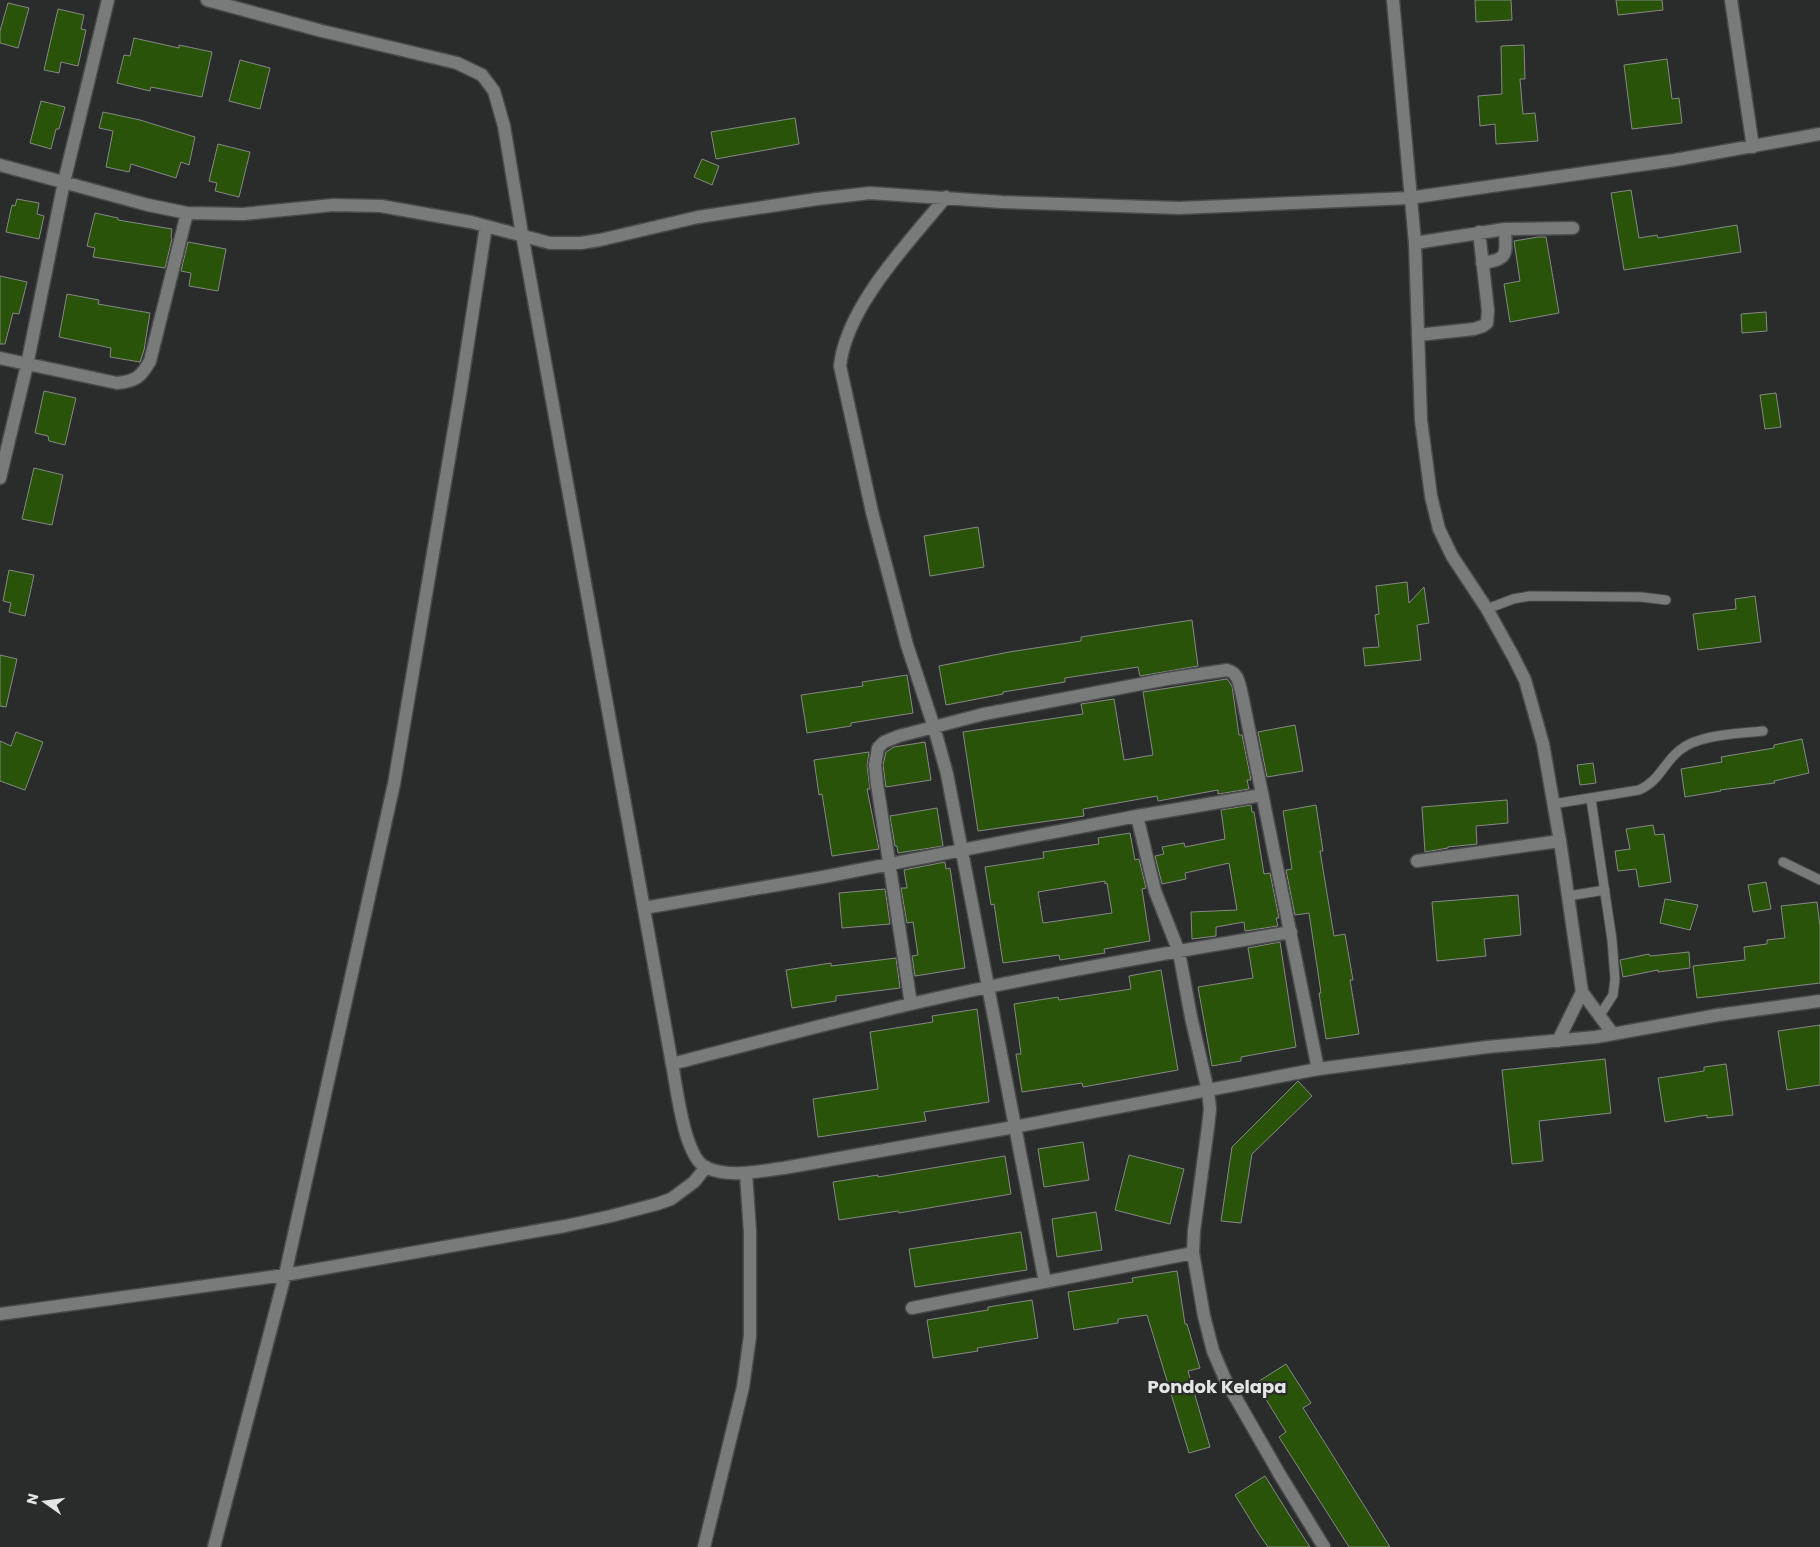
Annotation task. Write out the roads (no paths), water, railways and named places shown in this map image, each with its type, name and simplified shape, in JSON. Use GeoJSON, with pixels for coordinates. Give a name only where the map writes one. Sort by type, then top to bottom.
{"type":"FeatureCollection","features":[{"type":"Feature","properties":{"kind":"street"},"geometry":{"type":"LineString","coordinates":[[0,478],[26,365],[64,182],[108,0]]}},
{"type":"Feature","properties":{"kind":"street"},"geometry":{"type":"LineString","coordinates":[[206,0],[448,60],[482,75],[494,91],[504,126],[672,1064],[690,1149],[700,1163],[706,1167],[724,1172],[746,1173],[784,1168],[1208,1091],[1318,1068],[1613,1034],[1718,1015],[1820,1002]]}},
{"type":"Feature","properties":{"kind":"street"},"geometry":{"type":"LineString","coordinates":[[1393,0],[1409,198],[1415,243],[1421,420],[1431,496],[1439,529],[1452,556],[1487,609],[1514,656],[1524,680],[1543,744],[1560,841],[1582,992],[1613,1034]]}},
{"type":"Feature","properties":{"kind":"street"},"geometry":{"type":"LineString","coordinates":[[1731,0],[1753,147]]}},
{"type":"Feature","properties":{"kind":"street"},"geometry":{"type":"LineString","coordinates":[[0,165],[148,205],[187,213],[243,214],[324,205],[381,206],[486,226],[550,242],[581,243],[698,217],[870,193],[1002,202],[1179,208],[1409,198],[1675,160],[1820,134]]}},
{"type":"Feature","properties":{"kind":"street"},"geometry":{"type":"LineString","coordinates":[[946,197],[864,301],[846,336],[840,366],[872,512],[907,645],[934,727],[947,774],[963,849],[1014,1127],[1045,1282]]}},
{"type":"Feature","properties":{"kind":"street"},"geometry":{"type":"LineString","coordinates":[[0,358],[118,383],[134,380],[142,375],[150,361],[187,213]]}},
{"type":"Feature","properties":{"kind":"street"},"geometry":{"type":"LineString","coordinates":[[214,1547],[285,1275],[394,784],[486,226]]}},
{"type":"Feature","properties":{"kind":"street"},"geometry":{"type":"LineString","coordinates":[[1415,243],[1505,229],[1573,228]]}},
{"type":"Feature","properties":{"kind":"street"},"geometry":{"type":"LineString","coordinates":[[1482,264],[1498,261],[1502,257],[1505,248],[1505,229]]}},
{"type":"Feature","properties":{"kind":"street"},"geometry":{"type":"LineString","coordinates":[[1418,335],[1474,329],[1486,325],[1488,310],[1479,232]]}},
{"type":"Feature","properties":{"kind":"street"},"geometry":{"type":"LineString","coordinates":[[911,1004],[875,765],[876,751],[880,745],[890,739],[984,714],[1167,679],[1209,672],[1231,671],[1237,676],[1242,694],[1318,1068]]}},
{"type":"Feature","properties":{"kind":"street"},"geometry":{"type":"LineString","coordinates":[[644,908],[889,865],[1137,816],[1262,795]]}},
{"type":"Feature","properties":{"kind":"street"},"geometry":{"type":"LineString","coordinates":[[1137,816],[1156,890],[1178,952],[1208,1091],[1210,1108],[1194,1231],[1193,1254],[1204,1316],[1213,1351],[1225,1379],[1324,1547]]}},
{"type":"Feature","properties":{"kind":"street"},"geometry":{"type":"LineString","coordinates":[[1417,861],[1560,841]]}},
{"type":"Feature","properties":{"kind":"street"},"geometry":{"type":"LineString","coordinates":[[672,1064],[784,1034],[988,987],[1290,932]]}},
{"type":"Feature","properties":{"kind":"street"},"geometry":{"type":"LineString","coordinates":[[1558,1041],[1582,992]]}},
{"type":"Feature","properties":{"kind":"street"},"geometry":{"type":"LineString","coordinates":[[0,1314],[285,1275],[565,1226],[611,1216],[671,1199],[694,1182],[706,1167]]}},
{"type":"Feature","properties":{"kind":"street"},"geometry":{"type":"LineString","coordinates":[[704,1547],[743,1387],[750,1336],[750,1232],[746,1173]]}},
{"type":"Feature","properties":{"kind":"street"},"geometry":{"type":"LineString","coordinates":[[912,1308],[1193,1254]]}},
{"type":"Feature","properties":{"kind":"lane"},"geometry":{"type":"LineString","coordinates":[[1487,609],[1513,599],[1530,596],[1642,597],[1666,600]]}},
{"type":"Feature","properties":{"kind":"lane"},"geometry":{"type":"LineString","coordinates":[[1553,804],[1639,790],[1650,785],[1672,757],[1681,749],[1694,742],[1763,731]]}},
{"type":"Feature","properties":{"kind":"lane"},"geometry":{"type":"LineString","coordinates":[[1591,799],[1612,940],[1615,988],[1611,999],[1600,1015]]}},
{"type":"Feature","properties":{"kind":"lane"},"geometry":{"type":"LineString","coordinates":[[1783,862],[1820,880]]}},
{"type":"Feature","properties":{"kind":"lane"},"geometry":{"type":"LineString","coordinates":[[1568,896],[1605,890]]}},
{"type":"Feature","properties":{"kind":"district","name":"Pondok Kelapa"},"geometry":{"type":"Point","coordinates":[1217,1386]}}]}
